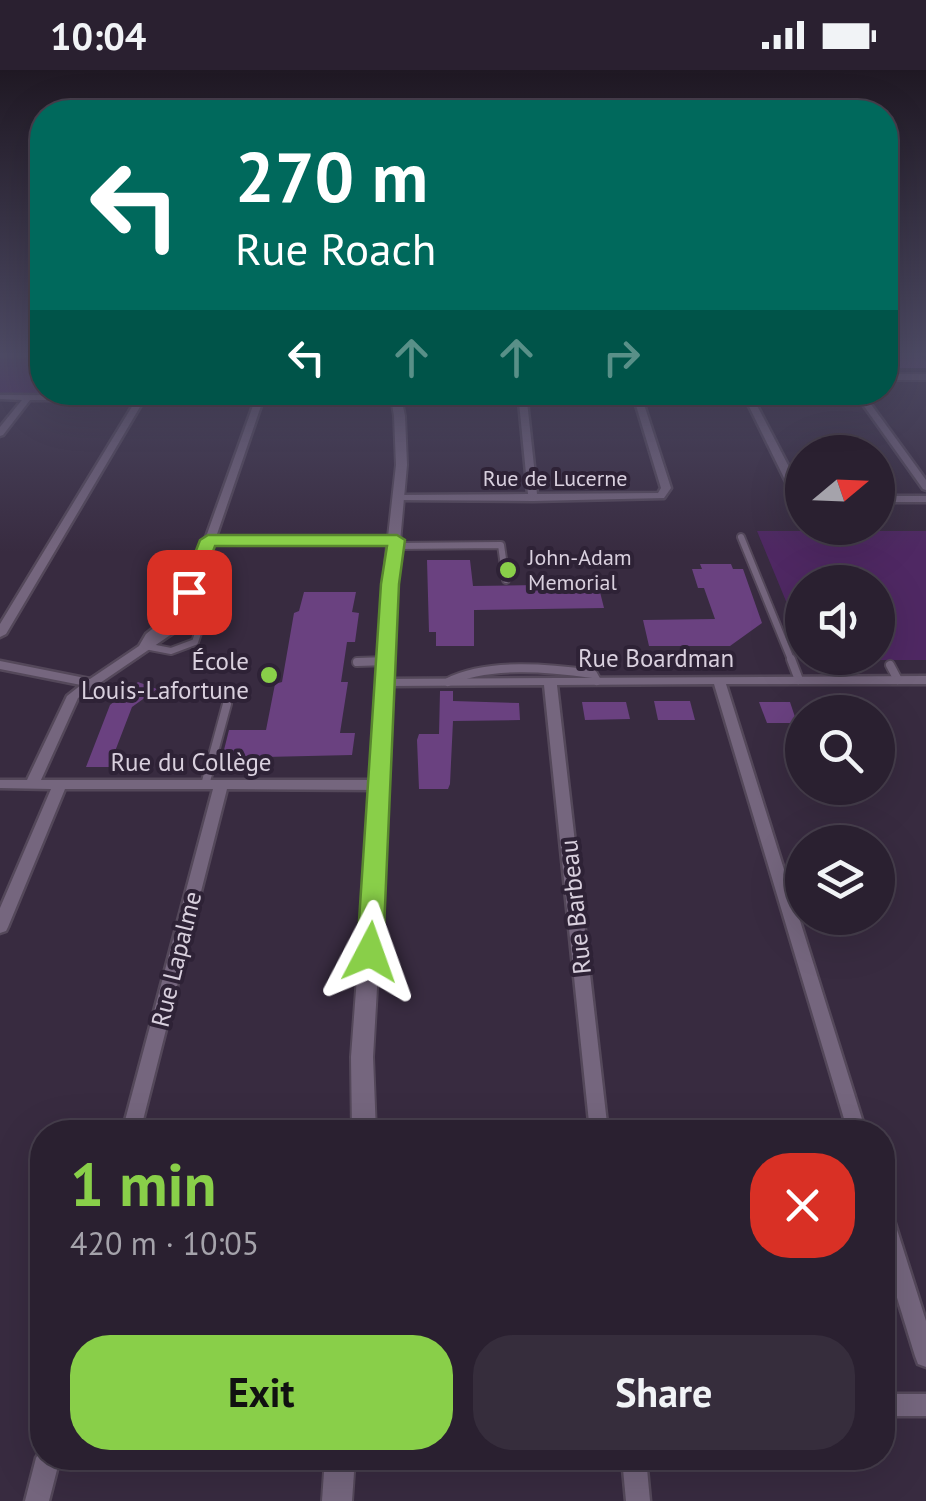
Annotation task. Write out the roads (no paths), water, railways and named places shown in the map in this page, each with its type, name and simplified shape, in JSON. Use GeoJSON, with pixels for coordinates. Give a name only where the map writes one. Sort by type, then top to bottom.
{"type":"FeatureCollection","features":[{"type":"Feature","properties":{"kind":"street"},"geometry":{"type":"LineString","coordinates":[[0,634],[129,419]]}},
{"type":"Feature","properties":{"kind":"street"},"geometry":{"type":"LineString","coordinates":[[32,784],[70,701],[90,683],[177,628],[252,419]]}},
{"type":"Feature","properties":{"kind":"street"},"geometry":{"type":"LineString","coordinates":[[363,1120],[361,1072],[399,498],[400,419]]}},
{"type":"Feature","properties":{"kind":"street"},"geometry":{"type":"LineString","coordinates":[[525,419],[533,498]]}},
{"type":"Feature","properties":{"kind":"street","name":"Rue de Lucerne"},"geometry":{"type":"LineString","coordinates":[[399,498],[649,498],[666,492],[644,419]]}},
{"type":"Feature","properties":{"kind":"street"},"geometry":{"type":"LineString","coordinates":[[759,419],[785,470]]}},
{"type":"Feature","properties":{"kind":"street"},"geometry":{"type":"LineString","coordinates":[[877,419],[926,487]]}},
{"type":"Feature","properties":{"kind":"street"},"geometry":{"type":"LineString","coordinates":[[895,498],[926,499]]}},
{"type":"Feature","properties":{"kind":"street"},"geometry":{"type":"LineString","coordinates":[[208,540],[396,543]]}},
{"type":"Feature","properties":{"kind":"street"},"geometry":{"type":"LineString","coordinates":[[0,665],[90,683]]}},
{"type":"Feature","properties":{"kind":"street"},"geometry":{"type":"LineString","coordinates":[[719,680],[854,1120]]}},
{"type":"Feature","properties":{"kind":"street","name":"Rue Boardman"},"geometry":{"type":"LineString","coordinates":[[387,682],[926,680]]}},
{"type":"Feature","properties":{"kind":"street","name":"Rue Barbeau"},"geometry":{"type":"LineString","coordinates":[[550,682],[597,1120]]}},
{"type":"Feature","properties":{"kind":"street","name":"Rue du Collège"},"geometry":{"type":"LineString","coordinates":[[0,784],[381,785]]}},
{"type":"Feature","properties":{"kind":"street"},"geometry":{"type":"LineString","coordinates":[[0,927],[60,784]]}},
{"type":"Feature","properties":{"kind":"street","name":"Rue Lapalme"},"geometry":{"type":"LineString","coordinates":[[135,1120],[213,785]]}},
{"type":"Feature","properties":{"kind":"street"},"geometry":{"type":"LineString","coordinates":[[895,1256],[926,1356]]}},
{"type":"Feature","properties":{"kind":"street"},"geometry":{"type":"LineString","coordinates":[[895,1405],[926,1405]]}},
{"type":"Feature","properties":{"kind":"street"},"geometry":{"type":"LineString","coordinates":[[37,1501],[45,1470]]}},
{"type":"Feature","properties":{"kind":"street"},"geometry":{"type":"LineString","coordinates":[[336,1501],[339,1470]]}},
{"type":"Feature","properties":{"kind":"street"},"geometry":{"type":"LineString","coordinates":[[635,1470],[638,1501]]}},
{"type":"Feature","properties":{"kind":"lane"},"geometry":{"type":"LineString","coordinates":[[742,537],[799,680]]}},
{"type":"Feature","properties":{"kind":"lane"},"geometry":{"type":"LineString","coordinates":[[396,543],[501,546],[506,580]]}},
{"type":"Feature","properties":{"kind":"lane"},"geometry":{"type":"LineString","coordinates":[[145,646],[166,651],[195,642],[206,607],[185,602]]}},
{"type":"Feature","properties":{"kind":"lane"},"geometry":{"type":"LineString","coordinates":[[358,662],[388,661]]}},
{"type":"Feature","properties":{"kind":"lane"},"geometry":{"type":"LineString","coordinates":[[448,682],[466,674],[572,672],[593,674],[597,681]]}},
{"type":"Feature","properties":{"kind":"lane"},"geometry":{"type":"LineString","coordinates":[[895,674],[898,680]]}},
{"type":"Feature","properties":{"kind":"lane"},"geometry":{"type":"LineString","coordinates":[[213,785],[228,704]]}},
{"type":"Feature","properties":{"kind":"place","name":"John-Adam Memorial"},"geometry":{"type":"Point","coordinates":[508,570]}},
{"type":"Feature","properties":{"kind":"place","name":"École Louis-Lafortune"},"geometry":{"type":"Point","coordinates":[269,675]}}]}
